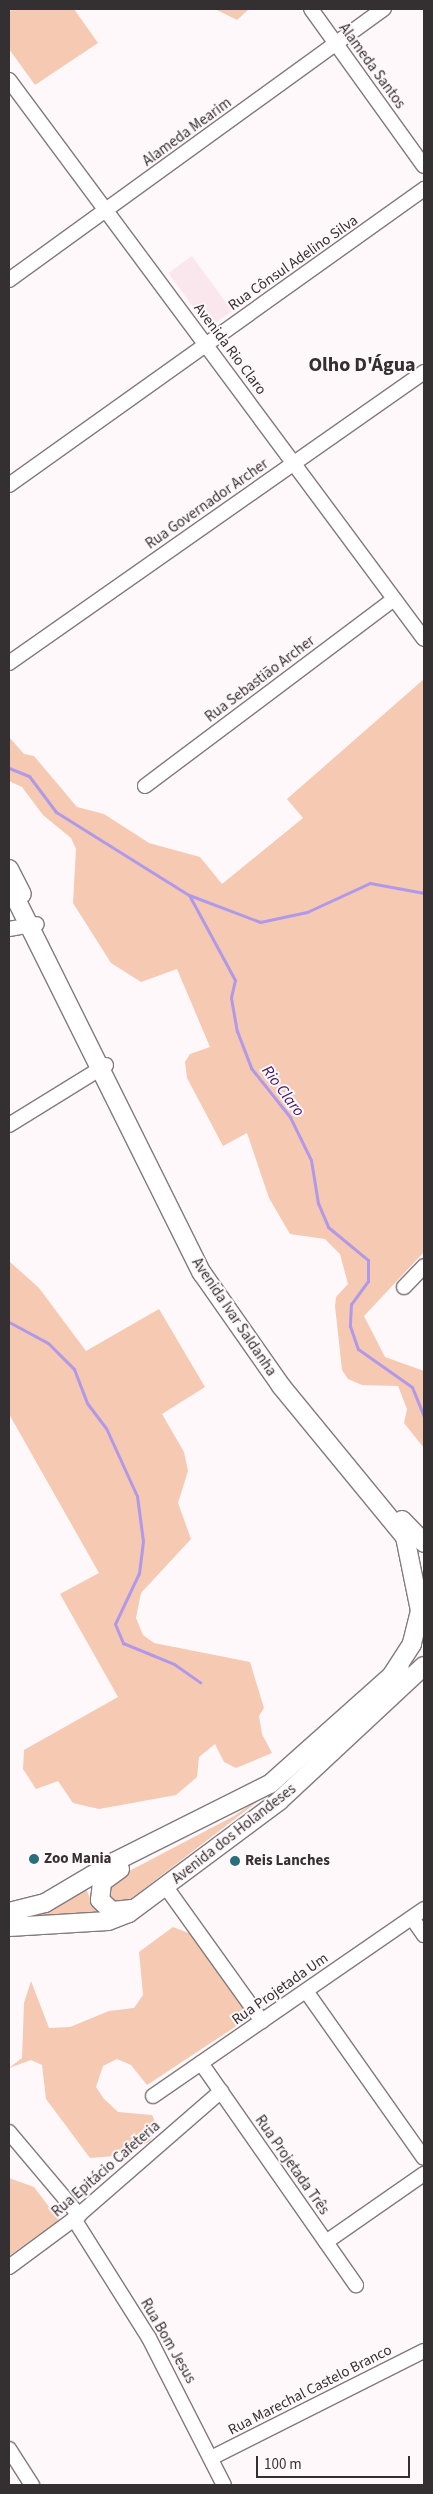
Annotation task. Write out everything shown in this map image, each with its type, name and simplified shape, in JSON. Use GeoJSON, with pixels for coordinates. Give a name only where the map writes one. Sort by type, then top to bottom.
{"type":"FeatureCollection","features":[{"type":"Feature","properties":{"kind":"main road","name":"Avenida Ivar Saldanha"},"geometry":{"type":"LineString","coordinates":[[9,869],[33,925],[207,1280],[281,1386],[405,1537],[414,1563],[420,1611],[412,1644],[391,1676]]}},
{"type":"Feature","properties":{"kind":"main road","name":"Avenida Ivar Saldanha"},"geometry":{"type":"LineString","coordinates":[[9,885],[33,925]]}},
{"type":"Feature","properties":{"kind":"main road","name":"Avenida Ivar Saldanha"},"geometry":{"type":"LineString","coordinates":[[103,1067],[213,1277],[288,1382],[424,1543]]}},
{"type":"Feature","properties":{"kind":"main road","name":"Avenida dos Holandeses"},"geometry":{"type":"LineString","coordinates":[[9,1912],[45,1903],[114,1862],[260,1790],[293,1767],[424,1645]]}},
{"type":"Feature","properties":{"kind":"main road","name":"Avenida dos Holandeses"},"geometry":{"type":"LineString","coordinates":[[9,1926],[112,1920],[146,1901],[279,1801],[420,1670]]}},
{"type":"Feature","properties":{"kind":"main road"},"geometry":{"type":"LineString","coordinates":[[146,1901],[112,1911],[102,1903],[99,1888],[111,1874],[260,1790]]}},
{"type":"Feature","properties":{"kind":"street","name":"Alameda Santos"},"geometry":{"type":"LineString","coordinates":[[311,9],[424,166]]}},
{"type":"Feature","properties":{"kind":"street","name":"Alameda Mearim"},"geometry":{"type":"LineString","coordinates":[[9,280],[384,9]]}},
{"type":"Feature","properties":{"kind":"street","name":"Avenida Rio Claro"},"geometry":{"type":"LineString","coordinates":[[9,80],[424,639]]}},
{"type":"Feature","properties":{"kind":"street","name":"Rua Cônsul Adelino Silva"},"geometry":{"type":"LineString","coordinates":[[9,485],[424,189]]}},
{"type":"Feature","properties":{"kind":"street","name":"Rua Governador Archer"},"geometry":{"type":"LineString","coordinates":[[9,663],[424,372]]}},
{"type":"Feature","properties":{"kind":"street","name":"Rua Sebastião Archer"},"geometry":{"type":"LineString","coordinates":[[145,786],[394,599]]}},
{"type":"Feature","properties":{"kind":"street"},"geometry":{"type":"LineString","coordinates":[[9,929],[33,925]]}},
{"type":"Feature","properties":{"kind":"street"},"geometry":{"type":"LineString","coordinates":[[9,1125],[103,1067]]}},
{"type":"Feature","properties":{"kind":"street"},"geometry":{"type":"LineString","coordinates":[[404,1287],[424,1266]]}},
{"type":"Feature","properties":{"kind":"street"},"geometry":{"type":"LineString","coordinates":[[166,1887],[262,2021]]}},
{"type":"Feature","properties":{"kind":"street","name":"Rua Projetada Um"},"geometry":{"type":"LineString","coordinates":[[154,2096],[424,1909]]}},
{"type":"Feature","properties":{"kind":"street"},"geometry":{"type":"LineString","coordinates":[[412,1918],[424,1935]]}},
{"type":"Feature","properties":{"kind":"street"},"geometry":{"type":"LineString","coordinates":[[306,1991],[424,2158]]}},
{"type":"Feature","properties":{"kind":"street","name":"Rua Projetada Três"},"geometry":{"type":"LineString","coordinates":[[201,2063],[356,2285]]}},
{"type":"Feature","properties":{"kind":"street","name":"Rua Epitácio Cafeteria"},"geometry":{"type":"LineString","coordinates":[[9,2267],[77,2217],[221,2091]]}},
{"type":"Feature","properties":{"kind":"street","name":"Rua Bom Jesus"},"geometry":{"type":"LineString","coordinates":[[9,2132],[77,2217],[149,2338],[224,2485]]}},
{"type":"Feature","properties":{"kind":"street"},"geometry":{"type":"LineString","coordinates":[[326,2242],[424,2174]]}},
{"type":"Feature","properties":{"kind":"street","name":"Rua Marechal Castelo Branco"},"geometry":{"type":"LineString","coordinates":[[211,2458],[424,2350]]}},
{"type":"Feature","properties":{"kind":"street"},"geometry":{"type":"LineString","coordinates":[[9,2449],[32,2485]]}},
{"type":"Feature","properties":{"kind":"shaded area"},"geometry":{"type":"Polygon","coordinates":[[[15,9],[74,9],[98,43],[35,85],[9,49],[9,11],[15,9]]]}},
{"type":"Feature","properties":{"kind":"shaded area"},"geometry":{"type":"Polygon","coordinates":[[[215,9],[249,9],[237,20],[215,9]]]}},
{"type":"Feature","properties":{"kind":"shaded area"},"geometry":{"type":"Polygon","coordinates":[[[192,256],[232,311],[209,328],[169,273],[192,256]]]}},
{"type":"Feature","properties":{"kind":"shaded area"},"geometry":{"type":"Polygon","coordinates":[[[424,679],[424,1252],[364,1316],[385,1357],[424,1371],[424,1448],[404,1423],[407,1409],[398,1386],[362,1385],[348,1379],[342,1370],[335,1306],[336,1297],[348,1284],[340,1254],[325,1239],[290,1234],[269,1198],[247,1133],[223,1146],[187,1078],[185,1062],[190,1054],[210,1047],[177,969],[141,982],[111,963],[73,903],[76,849],[71,838],[43,815],[22,787],[9,781],[9,737],[24,754],[34,756],[77,807],[104,814],[149,843],[200,857],[222,884],[303,818],[287,799],[424,679]]]}},
{"type":"Feature","properties":{"kind":"shaded area"},"geometry":{"type":"Polygon","coordinates":[[[9,1261],[39,1288],[86,1351],[159,1309],[205,1387],[162,1414],[184,1452],[188,1471],[178,1503],[191,1539],[141,1593],[136,1618],[143,1635],[154,1643],[250,1662],[264,1708],[259,1716],[262,1734],[272,1753],[236,1768],[224,1762],[215,1744],[199,1757],[197,1777],[176,1795],[99,1809],[73,1803],[58,1781],[36,1789],[23,1769],[24,1750],[118,1697],[60,1594],[99,1573],[9,1414],[9,1261]]]}},
{"type":"Feature","properties":{"kind":"shaded area"},"geometry":{"type":"Polygon","coordinates":[[[279,1785],[128,1901],[117,1902],[109,1897],[114,1879],[234,1816],[279,1785]]]}},
{"type":"Feature","properties":{"kind":"shaded area"},"geometry":{"type":"Polygon","coordinates":[[[85,1887],[97,1913],[31,1919],[34,1915],[85,1887]]]}},
{"type":"Feature","properties":{"kind":"shaded area"},"geometry":{"type":"Polygon","coordinates":[[[173,1927],[191,1934],[248,2014],[247,2019],[147,2085],[131,2065],[117,2059],[103,2066],[96,2087],[104,2099],[118,2112],[152,2115],[158,2128],[150,2141],[125,2155],[90,2158],[46,2099],[42,2065],[31,2060],[9,2068],[22,2058],[24,2003],[31,1981],[49,2028],[70,2027],[109,2011],[134,2008],[143,1995],[139,1952],[173,1927]]]}},
{"type":"Feature","properties":{"kind":"shaded area"},"geometry":{"type":"Polygon","coordinates":[[[9,2178],[34,2187],[59,2220],[9,2256],[9,2178]]]}},
{"type":"Feature","properties":{"kind":"waterway","name":"Rio Claro"},"geometry":{"type":"LineString","coordinates":[[9,768],[29,776],[56,812],[189,895],[235,980],[231,998],[237,1031],[251,1068],[290,1117],[311,1160],[318,1203],[328,1227],[368,1260],[368,1281],[351,1304],[350,1326],[358,1349],[412,1387],[424,1417]]}},
{"type":"Feature","properties":{"kind":"waterway"},"geometry":{"type":"LineString","coordinates":[[189,895],[260,922],[307,912],[370,883],[424,893]]}},
{"type":"Feature","properties":{"kind":"waterway"},"geometry":{"type":"LineString","coordinates":[[9,1322],[48,1343],[74,1369],[87,1403],[106,1428],[137,1496],[143,1541],[139,1573],[115,1624],[123,1643],[174,1664],[200,1682]]}},
{"type":"Feature","properties":{"kind":"place","name":"Zoo Mania"},"geometry":{"type":"Point","coordinates":[34,1859]}},
{"type":"Feature","properties":{"kind":"place","name":"Reis Lanches"},"geometry":{"type":"Point","coordinates":[235,1861]}},
{"type":"Feature","properties":{"kind":"district","name":"Olho D'Água"},"geometry":{"type":"Point","coordinates":[362,365]}}]}
